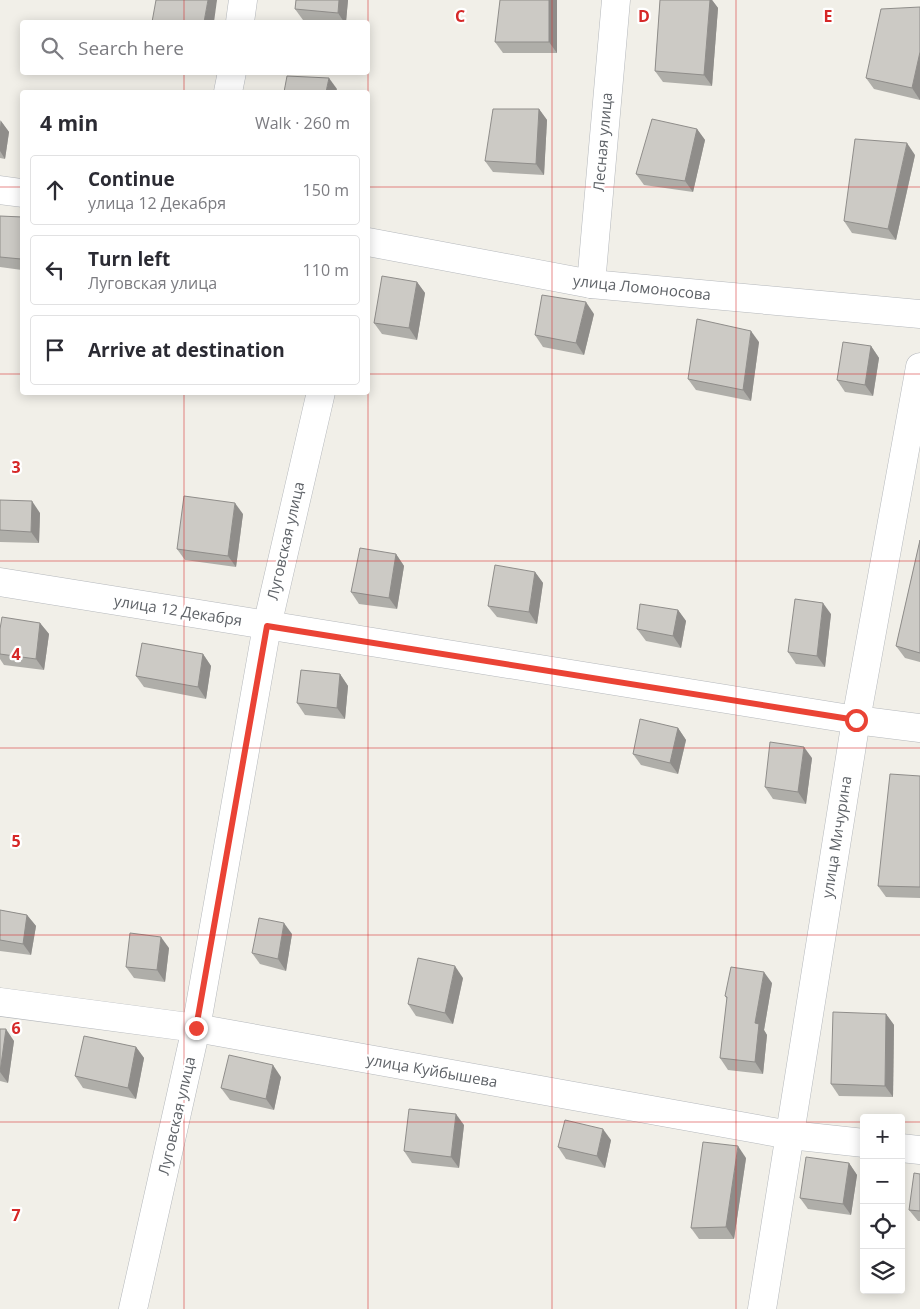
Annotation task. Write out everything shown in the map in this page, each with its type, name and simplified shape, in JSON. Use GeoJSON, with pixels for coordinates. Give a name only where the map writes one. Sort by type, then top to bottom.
{"type":"FeatureCollection","features":[{"type":"Feature","properties":{"kind":"street"},"geometry":{"type":"LineString","coordinates":[[240,20],[243,0]]}},
{"type":"Feature","properties":{"kind":"street","name":"Лесная улица"},"geometry":{"type":"LineString","coordinates":[[591,284],[616,0]]}},
{"type":"Feature","properties":{"kind":"street"},"geometry":{"type":"LineString","coordinates":[[228,90],[231,75]]}},
{"type":"Feature","properties":{"kind":"street"},"geometry":{"type":"LineString","coordinates":[[0,190],[20,193]]}},
{"type":"Feature","properties":{"kind":"street","name":"улица Ломоносова"},"geometry":{"type":"LineString","coordinates":[[370,242],[591,284],[920,314]]}},
{"type":"Feature","properties":{"kind":"street","name":"улица Мичурина"},"geometry":{"type":"LineString","coordinates":[[762,1309],[856,720],[920,367]]}},
{"type":"Feature","properties":{"kind":"street","name":"Луговская улица"},"geometry":{"type":"LineString","coordinates":[[133,1309],[196,1028],[267,626],[320,395]]}},
{"type":"Feature","properties":{"kind":"street","name":"улица 12 Декабря"},"geometry":{"type":"LineString","coordinates":[[0,582],[856,720],[920,728]]}},
{"type":"Feature","properties":{"kind":"street","name":"улица Куйбышева"},"geometry":{"type":"LineString","coordinates":[[0,1002],[196,1028],[790,1135],[860,1143]]}},
{"type":"Feature","properties":{"kind":"street"},"geometry":{"type":"LineString","coordinates":[[905,1148],[920,1150]]}},
{"type":"Feature","properties":{"kind":"building"},"geometry":{"type":"Polygon","coordinates":[[[156,0],[208,0],[204,20],[152,20],[156,0]]]}},
{"type":"Feature","properties":{"kind":"building"},"geometry":{"type":"Polygon","coordinates":[[[296,0],[339,0],[338,13],[295,9],[296,0]]]}},
{"type":"Feature","properties":{"kind":"building"},"geometry":{"type":"Polygon","coordinates":[[[500,0],[549,0],[549,42],[495,42],[500,0]]]}},
{"type":"Feature","properties":{"kind":"building"},"geometry":{"type":"Polygon","coordinates":[[[660,0],[710,0],[704,75],[655,71],[660,0]]]}},
{"type":"Feature","properties":{"kind":"building"},"geometry":{"type":"Polygon","coordinates":[[[920,7],[920,52],[912,88],[866,78],[881,9],[920,7]]]}},
{"type":"Feature","properties":{"kind":"building"},"geometry":{"type":"Polygon","coordinates":[[[287,76],[329,78],[326,90],[284,90],[287,76]]]}},
{"type":"Feature","properties":{"kind":"building"},"geometry":{"type":"Polygon","coordinates":[[[493,109],[539,109],[536,164],[485,161],[493,109]]]}},
{"type":"Feature","properties":{"kind":"building"},"geometry":{"type":"Polygon","coordinates":[[[652,119],[697,129],[685,181],[636,174],[652,119]]]}},
{"type":"Feature","properties":{"kind":"building"},"geometry":{"type":"Polygon","coordinates":[[[855,139],[907,143],[888,229],[844,221],[855,139]]]}},
{"type":"Feature","properties":{"kind":"building"},"geometry":{"type":"Polygon","coordinates":[[[0,216],[20,217],[20,259],[0,257],[0,216]]]}},
{"type":"Feature","properties":{"kind":"building"},"geometry":{"type":"Polygon","coordinates":[[[382,276],[417,282],[409,328],[374,323],[382,276]]]}},
{"type":"Feature","properties":{"kind":"building"},"geometry":{"type":"Polygon","coordinates":[[[542,295],[586,302],[576,343],[535,335],[542,295]]]}},
{"type":"Feature","properties":{"kind":"building"},"geometry":{"type":"Polygon","coordinates":[[[697,319],[751,331],[743,390],[688,379],[697,319]]]}},
{"type":"Feature","properties":{"kind":"building"},"geometry":{"type":"Polygon","coordinates":[[[843,342],[871,346],[865,385],[837,380],[843,342]]]}},
{"type":"Feature","properties":{"kind":"building"},"geometry":{"type":"Polygon","coordinates":[[[184,496],[235,503],[228,556],[177,549],[184,496]]]}},
{"type":"Feature","properties":{"kind":"building"},"geometry":{"type":"Polygon","coordinates":[[[0,500],[32,501],[31,532],[0,530],[0,500]]]}},
{"type":"Feature","properties":{"kind":"building"},"geometry":{"type":"Polygon","coordinates":[[[920,540],[920,653],[896,646],[920,540]]]}},
{"type":"Feature","properties":{"kind":"building"},"geometry":{"type":"Polygon","coordinates":[[[360,548],[396,554],[389,598],[351,592],[360,548]]]}},
{"type":"Feature","properties":{"kind":"building"},"geometry":{"type":"Polygon","coordinates":[[[495,565],[535,572],[529,612],[488,606],[495,565]]]}},
{"type":"Feature","properties":{"kind":"building"},"geometry":{"type":"Polygon","coordinates":[[[795,599],[823,603],[817,656],[788,652],[795,599]]]}},
{"type":"Feature","properties":{"kind":"building"},"geometry":{"type":"Polygon","coordinates":[[[640,604],[678,610],[673,636],[637,629],[640,604]]]}},
{"type":"Feature","properties":{"kind":"building"},"geometry":{"type":"Polygon","coordinates":[[[2,617],[40,623],[36,659],[0,654],[2,617]]]}},
{"type":"Feature","properties":{"kind":"building"},"geometry":{"type":"Polygon","coordinates":[[[142,643],[203,654],[198,687],[136,676],[142,643]]]}},
{"type":"Feature","properties":{"kind":"building"},"geometry":{"type":"Polygon","coordinates":[[[301,670],[340,674],[337,708],[297,703],[301,670]]]}},
{"type":"Feature","properties":{"kind":"building"},"geometry":{"type":"Polygon","coordinates":[[[640,719],[678,728],[670,763],[633,754],[640,719]]]}},
{"type":"Feature","properties":{"kind":"building"},"geometry":{"type":"Polygon","coordinates":[[[770,742],[804,747],[798,792],[765,787],[770,742]]]}},
{"type":"Feature","properties":{"kind":"building"},"geometry":{"type":"Polygon","coordinates":[[[890,774],[920,776],[920,887],[878,886],[890,774]]]}},
{"type":"Feature","properties":{"kind":"building"},"geometry":{"type":"Polygon","coordinates":[[[0,910],[27,915],[23,944],[0,940],[0,910]]]}},
{"type":"Feature","properties":{"kind":"building"},"geometry":{"type":"Polygon","coordinates":[[[259,918],[284,923],[278,959],[252,953],[259,918]]]}},
{"type":"Feature","properties":{"kind":"building"},"geometry":{"type":"Polygon","coordinates":[[[130,933],[161,937],[157,970],[126,967],[130,933]]]}},
{"type":"Feature","properties":{"kind":"building"},"geometry":{"type":"Polygon","coordinates":[[[418,958],[455,966],[445,1013],[408,1004],[418,958]]]}},
{"type":"Feature","properties":{"kind":"building"},"geometry":{"type":"Polygon","coordinates":[[[731,967],[764,972],[755,1023],[759,1024],[755,1062],[720,1058],[727,997],[725,996],[731,967]]]}},
{"type":"Feature","properties":{"kind":"building"},"geometry":{"type":"Polygon","coordinates":[[[833,1012],[886,1014],[885,1086],[831,1084],[833,1012]]]}},
{"type":"Feature","properties":{"kind":"building"},"geometry":{"type":"Polygon","coordinates":[[[0,1029],[6,1029],[0,1072],[0,1029]]]}},
{"type":"Feature","properties":{"kind":"building"},"geometry":{"type":"Polygon","coordinates":[[[84,1036],[136,1047],[128,1088],[75,1076],[84,1036]]]}},
{"type":"Feature","properties":{"kind":"building"},"geometry":{"type":"Polygon","coordinates":[[[229,1055],[273,1065],[266,1099],[221,1088],[229,1055]]]}},
{"type":"Feature","properties":{"kind":"building"},"geometry":{"type":"Polygon","coordinates":[[[409,1109],[456,1114],[451,1157],[404,1151],[409,1109]]]}},
{"type":"Feature","properties":{"kind":"building"},"geometry":{"type":"Polygon","coordinates":[[[565,1120],[603,1129],[597,1156],[558,1147],[565,1120]]]}},
{"type":"Feature","properties":{"kind":"building"},"geometry":{"type":"Polygon","coordinates":[[[703,1142],[738,1146],[726,1227],[691,1228],[703,1142]]]}},
{"type":"Feature","properties":{"kind":"building"},"geometry":{"type":"Polygon","coordinates":[[[806,1157],[849,1163],[843,1204],[800,1198],[806,1157]]]}},
{"type":"Feature","properties":{"kind":"building"},"geometry":{"type":"Polygon","coordinates":[[[914,1173],[920,1174],[920,1211],[909,1210],[914,1173]]]}},
{"type":"Feature","properties":{"kind":"route"},"geometry":{"type":"LineString","coordinates":[[196,1028],[267,626],[856,720]]}}]}
